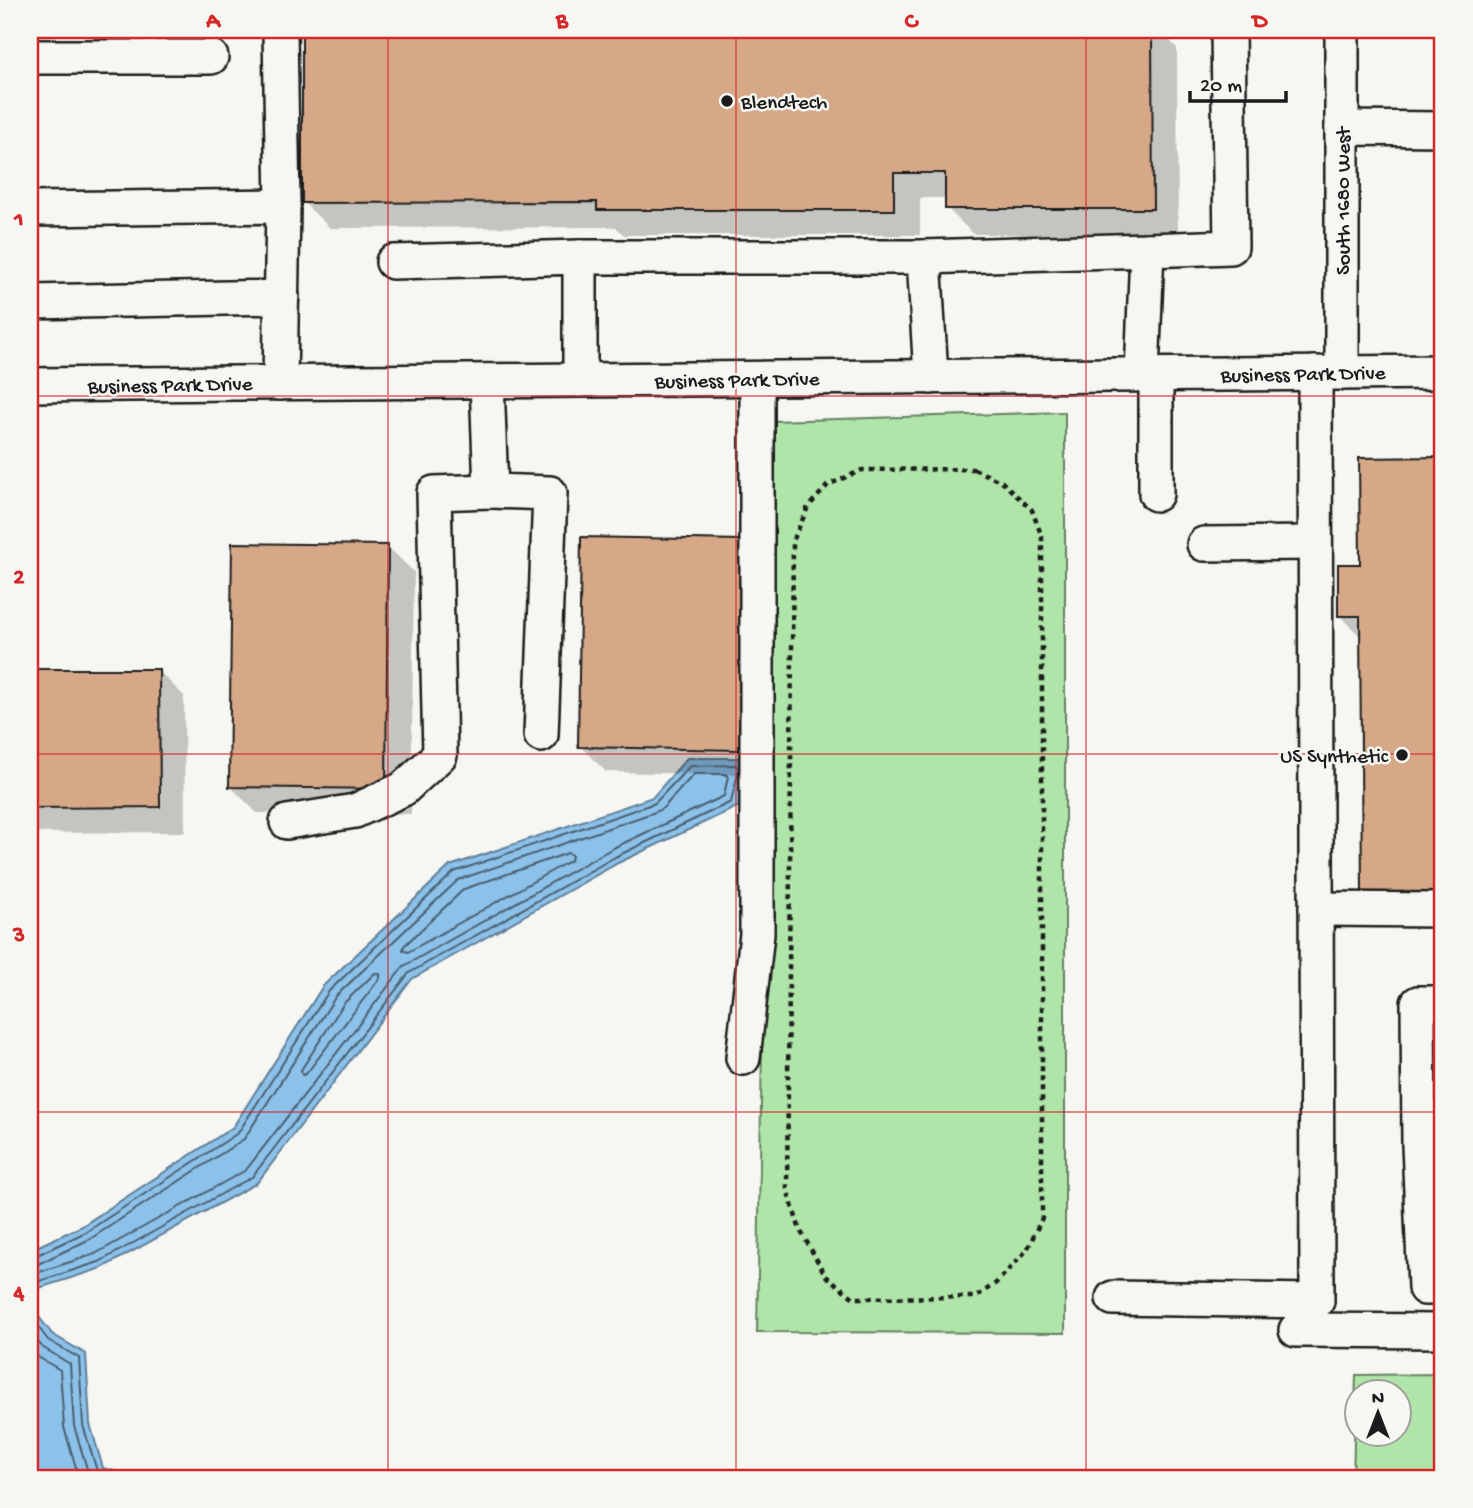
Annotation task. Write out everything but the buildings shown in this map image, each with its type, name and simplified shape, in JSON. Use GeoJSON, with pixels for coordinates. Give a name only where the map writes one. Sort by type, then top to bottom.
{"type":"FeatureCollection","features":[{"type":"Feature","properties":{"kind":"street"},"geometry":{"type":"LineString","coordinates":[[280,30],[283,206],[280,383]]}},
{"type":"Feature","properties":{"kind":"street"},"geometry":{"type":"LineString","coordinates":[[393,262],[580,257],[924,257],[1231,247],[1228,30]]}},
{"type":"Feature","properties":{"kind":"street","name":"South 1680 West"},"geometry":{"type":"LineString","coordinates":[[1113,1298],[1317,1301],[1315,543],[1342,128],[1342,30]]}},
{"type":"Feature","properties":{"kind":"street"},"geometry":{"type":"LineString","coordinates":[[30,57],[78,43],[211,57]]}},
{"type":"Feature","properties":{"kind":"street"},"geometry":{"type":"LineString","coordinates":[[1342,128],[1443,129]]}},
{"type":"Feature","properties":{"kind":"street"},"geometry":{"type":"LineString","coordinates":[[30,209],[283,206]]}},
{"type":"Feature","properties":{"kind":"street"},"geometry":{"type":"LineString","coordinates":[[1147,250],[1149,375],[1156,494]]}},
{"type":"Feature","properties":{"kind":"street"},"geometry":{"type":"LineString","coordinates":[[580,257],[580,380]]}},
{"type":"Feature","properties":{"kind":"street"},"geometry":{"type":"LineString","coordinates":[[924,257],[932,377]]}},
{"type":"Feature","properties":{"kind":"street"},"geometry":{"type":"LineString","coordinates":[[30,302],[282,298]]}},
{"type":"Feature","properties":{"kind":"street","name":"Business Park Drive"},"geometry":{"type":"LineString","coordinates":[[30,385],[1443,372]]}},
{"type":"Feature","properties":{"kind":"street"},"geometry":{"type":"LineString","coordinates":[[743,1058],[757,934],[757,379]]}},
{"type":"Feature","properties":{"kind":"street"},"geometry":{"type":"LineString","coordinates":[[486,381],[491,491]]}},
{"type":"Feature","properties":{"kind":"street"},"geometry":{"type":"LineString","coordinates":[[287,822],[355,811],[403,789],[440,755],[434,493],[550,493],[541,735]]}},
{"type":"Feature","properties":{"kind":"street"},"geometry":{"type":"LineString","coordinates":[[1204,544],[1315,543]]}},
{"type":"Feature","properties":{"kind":"street"},"geometry":{"type":"LineString","coordinates":[[1316,909],[1443,910]]}},
{"type":"Feature","properties":{"kind":"street"},"geometry":{"type":"LineString","coordinates":[[1443,1003],[1418,1003],[1419,1145],[1425,1288],[1443,1288]]}},
{"type":"Feature","properties":{"kind":"street"},"geometry":{"type":"LineString","coordinates":[[1296,1329],[1443,1331]]}},
{"type":"Feature","properties":{"kind":"path"},"geometry":{"type":"LineString","coordinates":[[974,469],[1002,482],[1032,510],[1042,537],[1042,1218],[1027,1250],[996,1283],[976,1297],[854,1298],[826,1276],[800,1230],[787,1189],[793,541],[808,507],[828,485],[862,470],[974,469]]}},
{"type":"Feature","properties":{"kind":"green space"},"geometry":{"type":"Polygon","coordinates":[[[1065,412],[1065,1333],[757,1332],[773,421],[1065,412]]]}},
{"type":"Feature","properties":{"kind":"green space"},"geometry":{"type":"Polygon","coordinates":[[[1443,1374],[1443,1478],[1353,1478],[1354,1448],[1414,1448],[1414,1378],[1356,1378],[1356,1375],[1443,1374]]]}},
{"type":"Feature","properties":{"kind":"water"},"geometry":{"type":"Polygon","coordinates":[[[687,758],[748,758],[739,806],[618,863],[412,979],[257,1183],[102,1268],[30,1291],[30,1250],[82,1226],[233,1127],[323,986],[450,866],[653,797],[687,758]]]}},
{"type":"Feature","properties":{"kind":"water"},"geometry":{"type":"Polygon","coordinates":[[[30,1305],[52,1334],[86,1354],[90,1424],[103,1468],[139,1478],[30,1478],[30,1305]]]}},
{"type":"Feature","properties":{"kind":"place","name":"Blendtech"},"geometry":{"type":"Point","coordinates":[727,101]}},
{"type":"Feature","properties":{"kind":"place","name":"US Synthetic"},"geometry":{"type":"Point","coordinates":[1402,755]}}]}
